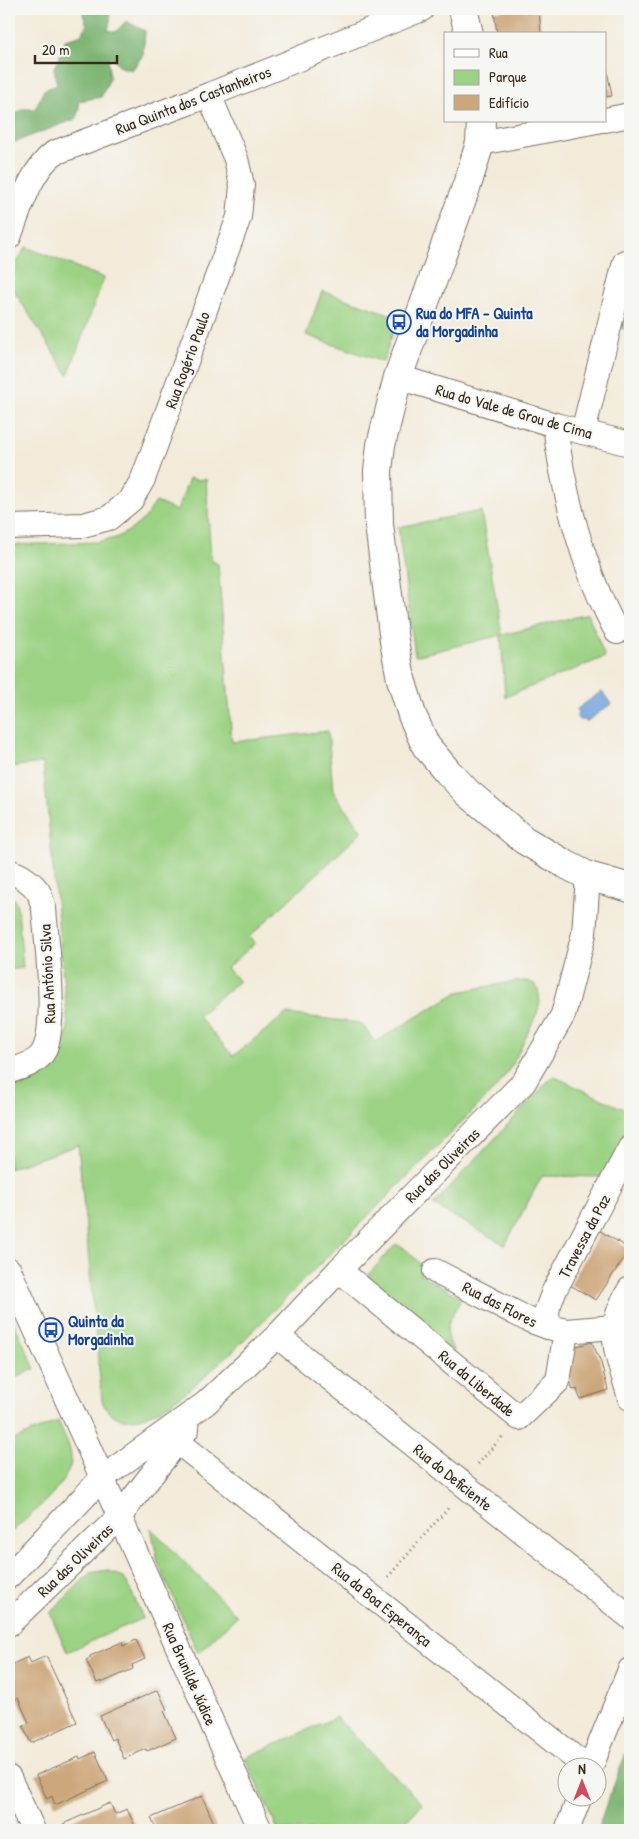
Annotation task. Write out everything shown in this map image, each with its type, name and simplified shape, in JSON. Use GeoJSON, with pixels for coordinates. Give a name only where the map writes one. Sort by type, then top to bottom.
{"type":"FeatureCollection","features":[{"type":"Feature","properties":{"kind":"main road"},"geometry":{"type":"LineString","coordinates":[[463,9],[469,32]]}},
{"type":"Feature","properties":{"kind":"main road"},"geometry":{"type":"LineString","coordinates":[[480,132],[468,182],[398,377],[381,445],[378,471],[380,525],[394,641],[401,679],[412,715],[426,746],[448,772],[483,807],[524,840],[588,876],[630,888]]}},
{"type":"Feature","properties":{"kind":"street","name":"Rua Quinta dos Castanheiros"},"geometry":{"type":"LineString","coordinates":[[9,237],[36,172],[46,159],[54,153],[209,95],[422,9]]}},
{"type":"Feature","properties":{"kind":"street","name":"Rua Rogério Paulo"},"geometry":{"type":"LineString","coordinates":[[9,527],[83,525],[109,518],[131,500],[143,478],[239,217],[242,185],[236,159],[209,95]]}},
{"type":"Feature","properties":{"kind":"street"},"geometry":{"type":"LineString","coordinates":[[606,120],[630,115]]}},
{"type":"Feature","properties":{"kind":"street"},"geometry":{"type":"LineString","coordinates":[[480,132],[586,122]]}},
{"type":"Feature","properties":{"kind":"street"},"geometry":{"type":"LineString","coordinates":[[583,432],[625,262],[630,262]]}},
{"type":"Feature","properties":{"kind":"street","name":"Rua do Vale de Grou de Cima"},"geometry":{"type":"LineString","coordinates":[[398,377],[555,425],[630,444]]}},
{"type":"Feature","properties":{"kind":"street"},"geometry":{"type":"LineString","coordinates":[[555,425],[560,462],[591,576],[603,608],[617,632]]}},
{"type":"Feature","properties":{"kind":"street","name":"Rua António Silva"},"geometry":{"type":"LineString","coordinates":[[9,872],[13,872],[28,881],[39,892],[44,908],[51,1014],[49,1036],[42,1055],[26,1066],[9,1072]]}},
{"type":"Feature","properties":{"kind":"street","name":"Rua das Oliveiras"},"geometry":{"type":"LineString","coordinates":[[9,1576],[102,1478],[206,1403],[277,1336],[339,1270],[524,1082],[562,1015],[584,934],[588,876]]}},
{"type":"Feature","properties":{"kind":"street","name":"Travessa da Paz"},"geometry":{"type":"LineString","coordinates":[[557,1329],[548,1310],[554,1291],[630,1148]]}},
{"type":"Feature","properties":{"kind":"street"},"geometry":{"type":"LineString","coordinates":[[9,1270],[102,1478]]}},
{"type":"Feature","properties":{"kind":"street","name":"Rua da Liberdade"},"geometry":{"type":"LineString","coordinates":[[339,1270],[519,1418],[558,1381],[557,1329]]}},
{"type":"Feature","properties":{"kind":"street","name":"Rua das Flores"},"geometry":{"type":"LineString","coordinates":[[435,1271],[529,1320],[557,1329]]}},
{"type":"Feature","properties":{"kind":"street"},"geometry":{"type":"LineString","coordinates":[[630,1289],[617,1314],[614,1327],[615,1343],[630,1398]]}},
{"type":"Feature","properties":{"kind":"street"},"geometry":{"type":"LineString","coordinates":[[557,1329],[614,1327]]}},
{"type":"Feature","properties":{"kind":"street","name":"Rua do Deficiente"},"geometry":{"type":"LineString","coordinates":[[277,1336],[630,1617]]}},
{"type":"Feature","properties":{"kind":"street","name":"Rua das Oliveiras"},"geometry":{"type":"LineString","coordinates":[[9,1624],[119,1517],[206,1403]]}},
{"type":"Feature","properties":{"kind":"street","name":"Rua da Boa Esperança"},"geometry":{"type":"LineString","coordinates":[[178,1442],[572,1756]]}},
{"type":"Feature","properties":{"kind":"street","name":"Rua das Oliveiras"},"geometry":{"type":"LineString","coordinates":[[102,1478],[119,1517]]}},
{"type":"Feature","properties":{"kind":"street","name":"Rua Brunilde Júdice"},"geometry":{"type":"LineString","coordinates":[[119,1517],[260,1830]]}},
{"type":"Feature","properties":{"kind":"street"},"geometry":{"type":"LineString","coordinates":[[595,1756],[630,1670]]}},
{"type":"Feature","properties":{"kind":"street"},"geometry":{"type":"LineString","coordinates":[[9,1778],[33,1830]]}},
{"type":"Feature","properties":{"kind":"street"},"geometry":{"type":"LineString","coordinates":[[567,1830],[576,1806]]}},
{"type":"Feature","properties":{"kind":"path"},"geometry":{"type":"LineString","coordinates":[[372,1596],[454,1501],[461,1483],[519,1418]]}},
{"type":"Feature","properties":{"kind":"green space"},"geometry":{"type":"Polygon","coordinates":[[[83,9],[110,9],[108,30],[116,32],[126,21],[145,31],[143,55],[132,70],[121,67],[111,57],[108,62],[110,78],[101,97],[78,101],[79,108],[76,119],[9,144],[9,119],[22,109],[35,109],[44,90],[57,85],[54,67],[65,40],[80,36],[87,25],[83,9]]]}},
{"type":"Feature","properties":{"kind":"green space"},"geometry":{"type":"Polygon","coordinates":[[[26,247],[104,278],[68,375],[9,283],[9,269],[17,262],[26,247]]]}},
{"type":"Feature","properties":{"kind":"green space"},"geometry":{"type":"Polygon","coordinates":[[[630,290],[630,331],[620,328],[630,290]]]}},
{"type":"Feature","properties":{"kind":"green space"},"geometry":{"type":"Polygon","coordinates":[[[322,291],[398,317],[383,362],[306,335],[322,291]]]}},
{"type":"Feature","properties":{"kind":"green space"},"geometry":{"type":"Polygon","coordinates":[[[189,478],[197,480],[206,479],[211,560],[218,564],[232,742],[328,731],[333,791],[362,832],[249,937],[255,943],[227,968],[239,981],[198,1016],[233,1056],[286,1014],[361,1023],[375,1042],[458,992],[517,981],[527,981],[534,984],[538,989],[540,1002],[537,1013],[513,1064],[496,1088],[221,1362],[168,1405],[148,1415],[130,1419],[114,1416],[102,1401],[78,1145],[9,1169],[9,1089],[31,1081],[49,1068],[61,1050],[68,1027],[43,763],[9,767],[9,545],[97,542],[116,538],[132,529],[145,518],[156,502],[177,511],[189,478]]]}},
{"type":"Feature","properties":{"kind":"green space"},"geometry":{"type":"Polygon","coordinates":[[[481,511],[502,635],[588,614],[605,657],[505,697],[501,635],[415,656],[398,527],[481,511]]]}},
{"type":"Feature","properties":{"kind":"green space"},"geometry":{"type":"Polygon","coordinates":[[[9,894],[16,902],[18,910],[23,968],[9,970],[9,894]]]}},
{"type":"Feature","properties":{"kind":"green space"},"geometry":{"type":"Polygon","coordinates":[[[553,1076],[630,1112],[630,1126],[603,1177],[542,1176],[505,1245],[433,1205],[553,1076]]]}},
{"type":"Feature","properties":{"kind":"green space"},"geometry":{"type":"Polygon","coordinates":[[[396,1244],[408,1251],[423,1267],[420,1274],[462,1298],[450,1318],[447,1330],[454,1352],[374,1290],[367,1276],[396,1244]]]}},
{"type":"Feature","properties":{"kind":"green space"},"geometry":{"type":"Polygon","coordinates":[[[12,1318],[35,1369],[9,1380],[9,1319],[12,1318]]]}},
{"type":"Feature","properties":{"kind":"green space"},"geometry":{"type":"Polygon","coordinates":[[[58,1421],[70,1451],[71,1461],[69,1470],[57,1489],[13,1531],[9,1520],[9,1442],[58,1421]]]}},
{"type":"Feature","properties":{"kind":"green space"},"geometry":{"type":"Polygon","coordinates":[[[151,1528],[237,1616],[198,1653],[158,1563],[151,1528]]]}},
{"type":"Feature","properties":{"kind":"green space"},"geometry":{"type":"Polygon","coordinates":[[[107,1570],[123,1577],[143,1618],[67,1652],[50,1613],[90,1573],[107,1570]]]}},
{"type":"Feature","properties":{"kind":"green space"},"geometry":{"type":"Polygon","coordinates":[[[336,1717],[422,1804],[398,1830],[278,1830],[245,1758],[336,1717]]]}},
{"type":"Feature","properties":{"kind":"green space"},"geometry":{"type":"Polygon","coordinates":[[[630,1742],[630,1830],[597,1830],[630,1742]]]}},
{"type":"Feature","properties":{"kind":"water"},"geometry":{"type":"Polygon","coordinates":[[[602,691],[611,704],[586,722],[585,720],[579,720],[577,709],[602,691]]]}},
{"type":"Feature","properties":{"kind":"building"},"geometry":{"type":"Polygon","coordinates":[[[539,9],[541,32],[497,32],[494,11],[539,9]]]}},
{"type":"Feature","properties":{"kind":"building"},"geometry":{"type":"Polygon","coordinates":[[[606,65],[612,96],[606,97],[606,65]]]}},
{"type":"Feature","properties":{"kind":"building"},"geometry":{"type":"Polygon","coordinates":[[[600,1231],[630,1249],[596,1300],[570,1285],[600,1231]]]}},
{"type":"Feature","properties":{"kind":"building"},"geometry":{"type":"Polygon","coordinates":[[[592,1342],[601,1363],[608,1390],[580,1399],[577,1389],[573,1390],[568,1374],[569,1356],[577,1346],[592,1342]]]}},
{"type":"Feature","properties":{"kind":"building"},"geometry":{"type":"Polygon","coordinates":[[[136,1640],[145,1659],[132,1665],[133,1669],[97,1683],[86,1660],[90,1656],[122,1642],[123,1646],[136,1640]]]}},
{"type":"Feature","properties":{"kind":"building"},"geometry":{"type":"Polygon","coordinates":[[[46,1656],[77,1722],[31,1743],[23,1726],[29,1723],[18,1698],[14,1701],[9,1690],[9,1667],[28,1657],[31,1663],[46,1656]]]}},
{"type":"Feature","properties":{"kind":"building"},"geometry":{"type":"Polygon","coordinates":[[[158,1690],[167,1710],[164,1711],[176,1738],[124,1759],[115,1738],[111,1740],[100,1716],[158,1690]]]}},
{"type":"Feature","properties":{"kind":"building"},"geometry":{"type":"Polygon","coordinates":[[[95,1752],[108,1781],[55,1805],[52,1796],[47,1799],[36,1775],[95,1752]]]}},
{"type":"Feature","properties":{"kind":"building"},"geometry":{"type":"Polygon","coordinates":[[[202,1796],[217,1830],[157,1830],[151,1818],[202,1796]]]}},
{"type":"Feature","properties":{"kind":"building"},"geometry":{"type":"Polygon","coordinates":[[[110,1803],[115,1814],[127,1809],[137,1830],[66,1830],[63,1824],[110,1803]]]}},
{"type":"Feature","properties":{"kind":"place","name":"Rua do MFA - Quinta da Morgadinha"},"geometry":{"type":"Point","coordinates":[399,322]}},
{"type":"Feature","properties":{"kind":"place","name":"Quinta da Morgadinha"},"geometry":{"type":"Point","coordinates":[51,1330]}}]}
